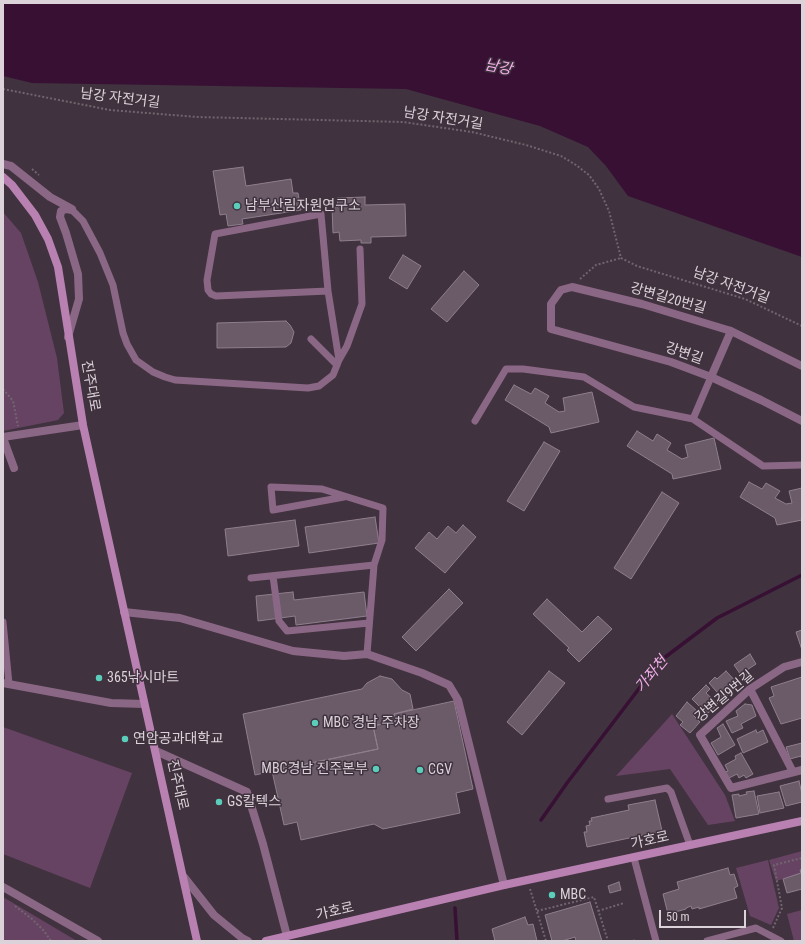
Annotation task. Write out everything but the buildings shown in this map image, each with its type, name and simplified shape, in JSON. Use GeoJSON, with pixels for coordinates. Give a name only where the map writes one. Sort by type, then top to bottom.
{"type":"FeatureCollection","features":[{"type":"Feature","properties":{"kind":"street"},"geometry":{"type":"LineString","coordinates":[[3,164],[11,166],[50,197],[72,210]]}},
{"type":"Feature","properties":{"kind":"street","name":"진주대로"},"geometry":{"type":"LineString","coordinates":[[3,177],[12,185],[34,215],[48,239],[58,267],[68,338],[83,425],[197,941]]}},
{"type":"Feature","properties":{"kind":"street"},"geometry":{"type":"LineString","coordinates":[[68,338],[80,298],[78,274],[60,217],[61,211],[66,209],[72,210]]}},
{"type":"Feature","properties":{"kind":"street","name":"강변길"},"geometry":{"type":"LineString","coordinates":[[572,287],[561,290],[551,304],[551,329],[671,362],[710,377],[761,400],[802,421]]}},
{"type":"Feature","properties":{"kind":"street","name":"강변길20번길"},"geometry":{"type":"LineString","coordinates":[[572,287],[642,304],[731,331],[802,366]]}},
{"type":"Feature","properties":{"kind":"street"},"geometry":{"type":"LineString","coordinates":[[710,377],[731,331]]}},
{"type":"Feature","properties":{"kind":"street"},"geometry":{"type":"LineString","coordinates":[[14,468],[3,438],[83,425]]}},
{"type":"Feature","properties":{"kind":"street"},"geometry":{"type":"LineString","coordinates":[[124,612],[180,618],[293,651],[344,656],[367,654],[422,673],[449,685],[458,700],[504,885]]}},
{"type":"Feature","properties":{"kind":"street","name":"강변길9번길"},"geometry":{"type":"LineString","coordinates":[[802,662],[784,667],[750,689],[700,735],[731,788],[802,770]]}},
{"type":"Feature","properties":{"kind":"street"},"geometry":{"type":"LineString","coordinates":[[6,683],[111,703],[144,704]]}},
{"type":"Feature","properties":{"kind":"street"},"geometry":{"type":"LineString","coordinates":[[750,689],[793,772]]}},
{"type":"Feature","properties":{"kind":"street"},"geometry":{"type":"LineString","coordinates":[[156,752],[246,792],[288,936]]}},
{"type":"Feature","properties":{"kind":"street","name":"가호로"},"geometry":{"type":"LineString","coordinates":[[271,941],[504,885],[802,821]]}},
{"type":"Feature","properties":{"kind":"street"},"geometry":{"type":"LineString","coordinates":[[184,877],[214,915],[242,938],[248,941]]}},
{"type":"Feature","properties":{"kind":"street"},"geometry":{"type":"LineString","coordinates":[[3,887],[98,941]]}},
{"type":"Feature","properties":{"kind":"lane"},"geometry":{"type":"LineString","coordinates":[[72,210],[83,221],[100,253],[112,285],[123,333],[136,360],[153,372],[175,380],[308,388],[319,386],[333,375],[347,346],[362,304],[360,249]]}},
{"type":"Feature","properties":{"kind":"lane"},"geometry":{"type":"LineString","coordinates":[[328,291],[216,296],[211,294],[208,290],[207,280],[215,234],[321,214],[328,291],[338,362]]}},
{"type":"Feature","properties":{"kind":"lane"},"geometry":{"type":"LineString","coordinates":[[311,339],[338,362]]}},
{"type":"Feature","properties":{"kind":"lane"},"geometry":{"type":"LineString","coordinates":[[475,421],[506,369],[523,369],[584,377],[634,407],[692,419],[763,466],[802,465]]}},
{"type":"Feature","properties":{"kind":"lane"},"geometry":{"type":"LineString","coordinates":[[692,419],[710,377]]}},
{"type":"Feature","properties":{"kind":"lane"},"geometry":{"type":"LineString","coordinates":[[344,497],[273,510],[271,487],[322,489],[383,508],[382,540],[374,565],[367,654]]}},
{"type":"Feature","properties":{"kind":"lane"},"geometry":{"type":"LineString","coordinates":[[251,578],[374,565]]}},
{"type":"Feature","properties":{"kind":"lane"},"geometry":{"type":"LineString","coordinates":[[273,576],[279,621],[288,631],[369,623]]}},
{"type":"Feature","properties":{"kind":"lane"},"geometry":{"type":"LineString","coordinates":[[3,622],[6,683]]}},
{"type":"Feature","properties":{"kind":"lane"},"geometry":{"type":"LineString","coordinates":[[608,799],[667,788],[670,792],[690,846]]}},
{"type":"Feature","properties":{"kind":"lane"},"geometry":{"type":"LineString","coordinates":[[634,858],[656,941]]}},
{"type":"Feature","properties":{"kind":"lane"},"geometry":{"type":"LineString","coordinates":[[707,941],[756,928],[781,941]]}},
{"type":"Feature","properties":{"kind":"path","name":"남강 자전거길"},"geometry":{"type":"LineString","coordinates":[[3,90],[110,110],[190,117],[403,122],[472,132],[526,145],[561,156],[589,175],[599,189],[609,211],[621,258],[637,266],[745,299],[802,326]]}},
{"type":"Feature","properties":{"kind":"path"},"geometry":{"type":"LineString","coordinates":[[572,287],[596,265],[621,258]]}},
{"type":"Feature","properties":{"kind":"path"},"geometry":{"type":"LineString","coordinates":[[3,389],[13,401],[20,435]]}},
{"type":"Feature","properties":{"kind":"path"},"geometry":{"type":"LineString","coordinates":[[770,935],[782,908],[774,865],[802,858]]}},
{"type":"Feature","properties":{"kind":"path"},"geometry":{"type":"LineString","coordinates":[[528,880],[546,941]]}},
{"type":"Feature","properties":{"kind":"path"},"geometry":{"type":"LineString","coordinates":[[537,911],[594,897],[608,941]]}},
{"type":"Feature","properties":{"kind":"path"},"geometry":{"type":"LineString","coordinates":[[10,903],[32,919],[44,931],[51,941]]}},
{"type":"Feature","properties":{"kind":"path"},"geometry":{"type":"LineString","coordinates":[[598,911],[624,904]]}},
{"type":"Feature","properties":{"kind":"shaded area"},"geometry":{"type":"Polygon","coordinates":[[[3,212],[21,233],[38,282],[57,358],[64,413],[58,420],[3,431],[3,212]]]}},
{"type":"Feature","properties":{"kind":"shaded area"},"geometry":{"type":"Polygon","coordinates":[[[672,714],[725,795],[735,821],[708,825],[670,769],[616,776],[672,714]]]}},
{"type":"Feature","properties":{"kind":"shaded area"},"geometry":{"type":"Polygon","coordinates":[[[3,727],[132,773],[90,888],[3,854],[3,727]]]}},
{"type":"Feature","properties":{"kind":"shaded area"},"geometry":{"type":"Polygon","coordinates":[[[802,851],[802,873],[776,881],[769,860],[802,851]]]}},
{"type":"Feature","properties":{"kind":"shaded area"},"geometry":{"type":"Polygon","coordinates":[[[768,860],[779,908],[771,925],[750,916],[736,868],[768,860]]]}},
{"type":"Feature","properties":{"kind":"shaded area"},"geometry":{"type":"Polygon","coordinates":[[[3,897],[77,941],[3,941],[3,897]]]}},
{"type":"Feature","properties":{"kind":"shaded area"},"geometry":{"type":"Polygon","coordinates":[[[802,910],[802,941],[794,941],[787,914],[802,910]]]}},
{"type":"Feature","properties":{"kind":"water","name":"남강"},"geometry":{"type":"Polygon","coordinates":[[[3,3],[802,3],[802,257],[628,196],[606,166],[588,147],[540,126],[406,89],[32,83],[3,76],[3,3]]]}},
{"type":"Feature","properties":{"kind":"waterway","name":"가좌천"},"geometry":{"type":"LineString","coordinates":[[541,820],[567,783],[660,661],[717,618],[802,575]]}},
{"type":"Feature","properties":{"kind":"waterway","name":"가좌천"},"geometry":{"type":"LineString","coordinates":[[455,908],[457,941]]}},
{"type":"Feature","properties":{"kind":"place","name":"남부산림자원연구소"},"geometry":{"type":"Point","coordinates":[237,206]}},
{"type":"Feature","properties":{"kind":"place","name":"365낚시마트"},"geometry":{"type":"Point","coordinates":[99,678]}},
{"type":"Feature","properties":{"kind":"place","name":"MBC 경남 주차장"},"geometry":{"type":"Point","coordinates":[315,723]}},
{"type":"Feature","properties":{"kind":"place","name":"연암공과대학교"},"geometry":{"type":"Point","coordinates":[125,739]}},
{"type":"Feature","properties":{"kind":"place","name":"MBC경남 진주본부"},"geometry":{"type":"Point","coordinates":[376,769]}},
{"type":"Feature","properties":{"kind":"place","name":"CGV"},"geometry":{"type":"Point","coordinates":[420,770]}},
{"type":"Feature","properties":{"kind":"place","name":"GS칼텍스"},"geometry":{"type":"Point","coordinates":[219,802]}},
{"type":"Feature","properties":{"kind":"place","name":"MBC"},"geometry":{"type":"Point","coordinates":[552,895]}}]}
